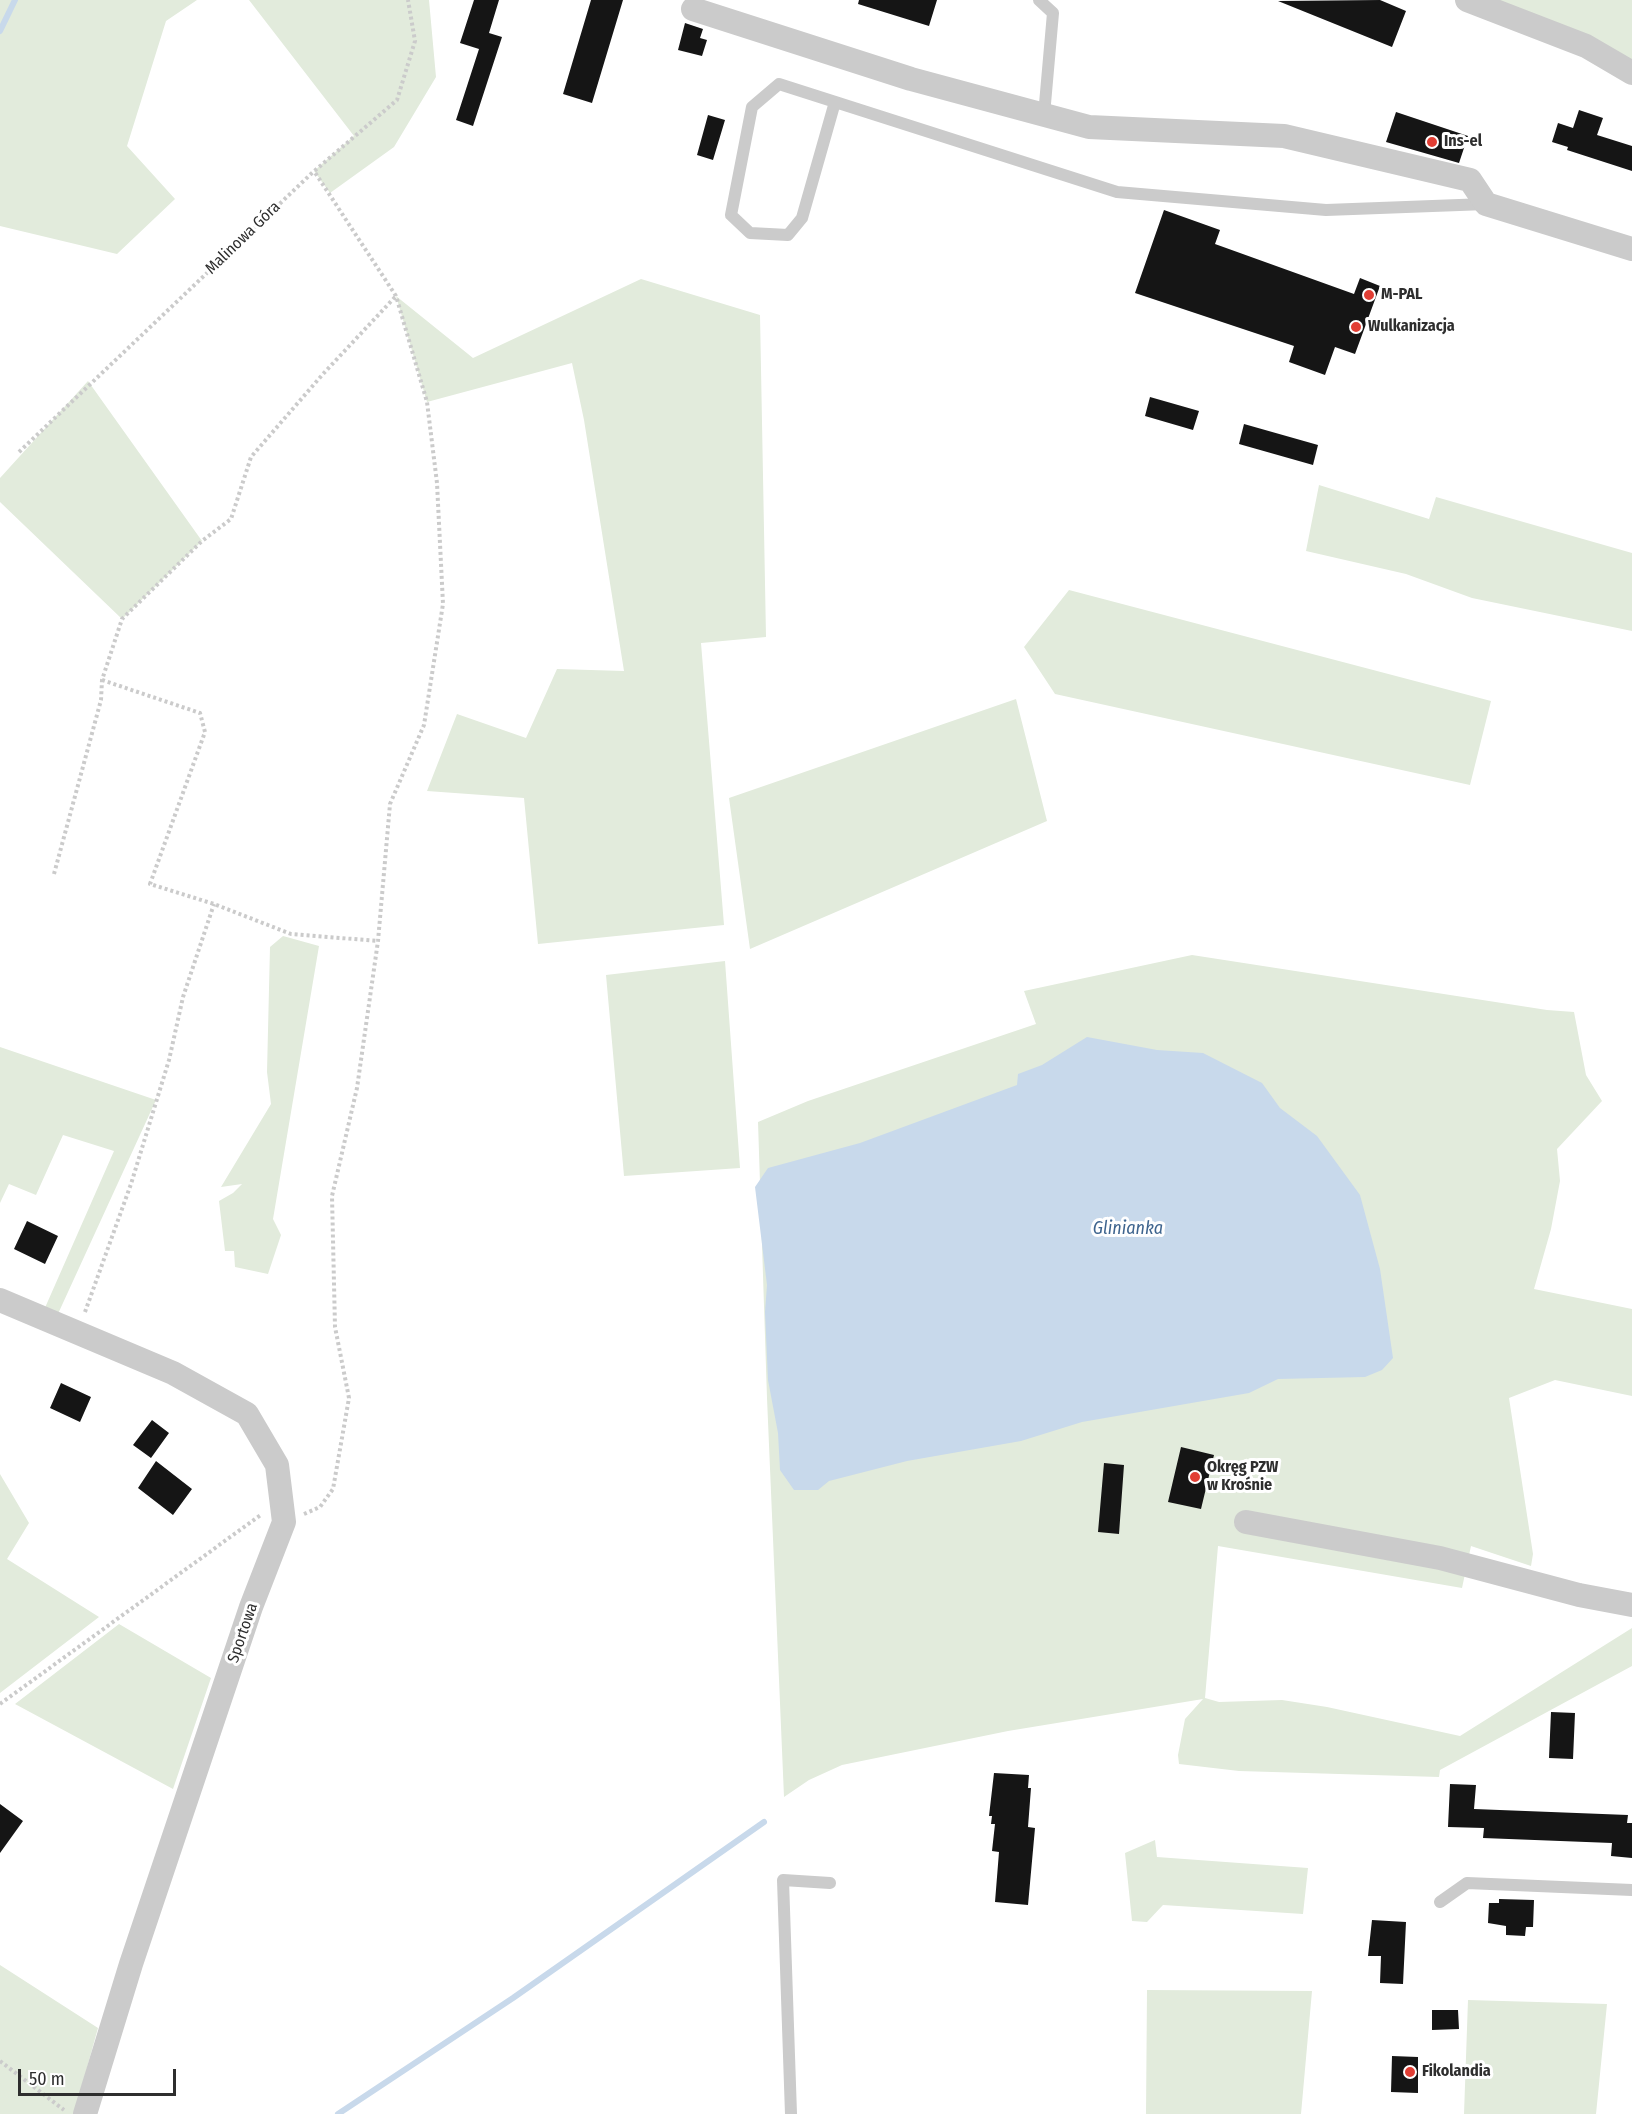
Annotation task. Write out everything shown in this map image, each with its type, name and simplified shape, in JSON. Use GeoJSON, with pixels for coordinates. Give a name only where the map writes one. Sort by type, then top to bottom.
{"type":"FeatureCollection","features":[{"type":"Feature","properties":{"kind":"street"},"geometry":{"type":"LineString","coordinates":[[1467,0],[1586,46],[1632,73]]}},
{"type":"Feature","properties":{"kind":"street"},"geometry":{"type":"LineString","coordinates":[[693,9],[911,79],[1089,127],[1284,136],[1470,180],[1486,204],[1632,249]]}},
{"type":"Feature","properties":{"kind":"street","name":"Sportowa"},"geometry":{"type":"LineString","coordinates":[[0,1300],[173,1372],[247,1414],[277,1465],[283,1511],[135,1953],[85,2114]]}},
{"type":"Feature","properties":{"kind":"street"},"geometry":{"type":"LineString","coordinates":[[1246,1522],[1440,1558],[1579,1595],[1632,1605]]}},
{"type":"Feature","properties":{"kind":"lane"},"geometry":{"type":"LineString","coordinates":[[1039,0],[1053,13],[1044,115]]}},
{"type":"Feature","properties":{"kind":"lane"},"geometry":{"type":"LineString","coordinates":[[835,102],[802,218],[788,235],[750,233],[731,215],[752,107],[779,84],[1117,192],[1326,210],[1486,204]]}},
{"type":"Feature","properties":{"kind":"lane"},"geometry":{"type":"LineString","coordinates":[[791,2114],[783,1880],[830,1883]]}},
{"type":"Feature","properties":{"kind":"lane"},"geometry":{"type":"LineString","coordinates":[[1440,1902],[1467,1883],[1632,1890]]}},
{"type":"Feature","properties":{"kind":"path","name":"Malinowa Góra"},"geometry":{"type":"LineString","coordinates":[[19,452],[314,171],[397,100],[416,41],[408,0]]}},
{"type":"Feature","properties":{"kind":"path"},"geometry":{"type":"LineString","coordinates":[[0,1704],[283,1511],[320,1507],[333,1489],[349,1398],[335,1327],[332,1196],[357,1089],[378,940],[390,804],[424,725],[443,604],[437,483],[427,402],[396,296],[314,171]]}},
{"type":"Feature","properties":{"kind":"path"},"geometry":{"type":"LineString","coordinates":[[54,873],[100,700],[102,680],[122,619],[202,542],[231,519],[250,457],[396,296]]}},
{"type":"Feature","properties":{"kind":"path"},"geometry":{"type":"LineString","coordinates":[[102,680],[201,713],[205,732],[150,884],[214,904],[291,934],[378,940]]}},
{"type":"Feature","properties":{"kind":"path"},"geometry":{"type":"LineString","coordinates":[[84,1335],[82,1318],[131,1184],[169,1060],[183,997],[214,904]]}},
{"type":"Feature","properties":{"kind":"path"},"geometry":{"type":"LineString","coordinates":[[0,2061],[69,2114]]}},
{"type":"Feature","properties":{"kind":"green space"},"geometry":{"type":"Polygon","coordinates":[[[0,0],[197,0],[166,21],[127,146],[175,199],[117,254],[0,226],[0,0]]]}},
{"type":"Feature","properties":{"kind":"green space"},"geometry":{"type":"Polygon","coordinates":[[[249,0],[429,0],[436,77],[394,147],[330,193],[314,171],[354,136],[249,0]]]}},
{"type":"Feature","properties":{"kind":"green space"},"geometry":{"type":"Polygon","coordinates":[[[1466,0],[1632,0],[1632,77],[1466,0]]]}},
{"type":"Feature","properties":{"kind":"green space"},"geometry":{"type":"Polygon","coordinates":[[[641,279],[760,315],[766,637],[701,643],[724,925],[538,944],[524,798],[427,791],[457,714],[526,738],[557,669],[624,671],[584,420],[572,363],[427,402],[396,296],[473,358],[641,279]]]}},
{"type":"Feature","properties":{"kind":"green space"},"geometry":{"type":"Polygon","coordinates":[[[88,381],[202,541],[122,619],[0,502],[0,478],[88,381]]]}},
{"type":"Feature","properties":{"kind":"green space"},"geometry":{"type":"Polygon","coordinates":[[[1319,485],[1429,519],[1436,497],[1632,553],[1632,631],[1472,598],[1406,574],[1306,551],[1319,485]]]}},
{"type":"Feature","properties":{"kind":"green space"},"geometry":{"type":"Polygon","coordinates":[[[1069,590],[1491,701],[1470,785],[1055,694],[1024,647],[1069,590]]]}},
{"type":"Feature","properties":{"kind":"green space"},"geometry":{"type":"Polygon","coordinates":[[[1016,699],[1047,821],[750,949],[729,798],[1016,699]]]}},
{"type":"Feature","properties":{"kind":"green space"},"geometry":{"type":"Polygon","coordinates":[[[283,936],[319,946],[273,1219],[281,1235],[268,1274],[235,1267],[234,1251],[225,1251],[219,1201],[233,1193],[242,1184],[221,1187],[271,1104],[267,1072],[270,947],[283,936]]]}},
{"type":"Feature","properties":{"kind":"green space"},"geometry":{"type":"Polygon","coordinates":[[[1192,955],[1547,1010],[1574,1012],[1586,1075],[1602,1101],[1557,1149],[1560,1181],[1551,1229],[1534,1289],[1632,1309],[1632,1396],[1555,1380],[1509,1398],[1533,1554],[1531,1566],[1471,1546],[1462,1588],[1218,1546],[1205,1698],[1219,1702],[1282,1700],[1327,1707],[1460,1736],[1632,1628],[1632,1666],[1440,1770],[1439,1777],[1239,1771],[1179,1764],[1178,1755],[1185,1719],[1203,1699],[1008,1731],[842,1765],[809,1780],[784,1797],[758,1122],[808,1101],[1036,1024],[1024,991],[1192,955]]]}},
{"type":"Feature","properties":{"kind":"green space"},"geometry":{"type":"Polygon","coordinates":[[[725,961],[740,1168],[624,1176],[606,975],[725,961]]]}},
{"type":"Feature","properties":{"kind":"green space"},"geometry":{"type":"Polygon","coordinates":[[[0,1047],[156,1100],[57,1316],[44,1310],[114,1151],[63,1135],[36,1195],[9,1184],[0,1203],[0,1047]]]}},
{"type":"Feature","properties":{"kind":"green space"},"geometry":{"type":"Polygon","coordinates":[[[0,1474],[29,1523],[7,1559],[99,1617],[0,1693],[0,1474]]]}},
{"type":"Feature","properties":{"kind":"green space"},"geometry":{"type":"Polygon","coordinates":[[[119,1624],[211,1678],[173,1789],[15,1704],[119,1624]]]}},
{"type":"Feature","properties":{"kind":"green space"},"geometry":{"type":"Polygon","coordinates":[[[1155,1840],[1157,1857],[1308,1868],[1303,1914],[1163,1905],[1147,1922],[1132,1921],[1125,1853],[1155,1840]]]}},
{"type":"Feature","properties":{"kind":"green space"},"geometry":{"type":"Polygon","coordinates":[[[0,1965],[98,2028],[74,2114],[0,2114],[0,1965]]]}},
{"type":"Feature","properties":{"kind":"green space"},"geometry":{"type":"Polygon","coordinates":[[[1147,1990],[1312,1991],[1301,2114],[1146,2114],[1147,1990]]]}},
{"type":"Feature","properties":{"kind":"green space"},"geometry":{"type":"Polygon","coordinates":[[[1468,2000],[1607,2004],[1596,2114],[1464,2114],[1468,2000]]]}},
{"type":"Feature","properties":{"kind":"water","name":"Glinianka"},"geometry":{"type":"Polygon","coordinates":[[[1087,1037],[1157,1050],[1203,1053],[1262,1083],[1280,1108],[1317,1136],[1360,1195],[1380,1269],[1393,1358],[1382,1370],[1365,1377],[1278,1379],[1249,1393],[1082,1422],[1021,1441],[907,1461],[829,1481],[818,1490],[794,1490],[780,1470],[778,1433],[768,1380],[765,1312],[767,1285],[755,1187],[768,1168],[860,1143],[1017,1085],[1018,1074],[1042,1065],[1087,1037]]]}},
{"type":"Feature","properties":{"kind":"building"},"geometry":{"type":"Polygon","coordinates":[[[474,0],[499,0],[489,33],[502,37],[473,126],[456,120],[479,49],[460,43],[474,0]]]}},
{"type":"Feature","properties":{"kind":"building"},"geometry":{"type":"Polygon","coordinates":[[[591,0],[623,0],[592,103],[563,94],[591,0]]]}},
{"type":"Feature","properties":{"kind":"building"},"geometry":{"type":"Polygon","coordinates":[[[859,0],[937,0],[929,26],[858,4],[859,0]]]}},
{"type":"Feature","properties":{"kind":"building"},"geometry":{"type":"Polygon","coordinates":[[[1380,0],[1406,11],[1392,47],[1278,1],[1380,0]]]}},
{"type":"Feature","properties":{"kind":"building"},"geometry":{"type":"Polygon","coordinates":[[[685,23],[703,29],[700,38],[707,40],[702,56],[678,50],[685,23]]]}},
{"type":"Feature","properties":{"kind":"building"},"geometry":{"type":"Polygon","coordinates":[[[1579,110],[1603,118],[1597,135],[1632,146],[1632,171],[1567,150],[1568,147],[1552,142],[1558,123],[1573,128],[1579,110]]]}},
{"type":"Feature","properties":{"kind":"building"},"geometry":{"type":"Polygon","coordinates":[[[1396,112],[1468,136],[1459,163],[1386,142],[1396,112]]]}},
{"type":"Feature","properties":{"kind":"building"},"geometry":{"type":"Polygon","coordinates":[[[708,115],[725,120],[713,160],[697,155],[708,115]]]}},
{"type":"Feature","properties":{"kind":"building"},"geometry":{"type":"Polygon","coordinates":[[[1164,210],[1220,230],[1215,244],[1354,294],[1360,278],[1380,286],[1355,354],[1335,347],[1325,375],[1289,362],[1294,346],[1135,293],[1164,210]]]}},
{"type":"Feature","properties":{"kind":"building"},"geometry":{"type":"Polygon","coordinates":[[[1150,397],[1199,411],[1193,430],[1145,416],[1150,397]]]}},
{"type":"Feature","properties":{"kind":"building"},"geometry":{"type":"Polygon","coordinates":[[[1244,424],[1318,445],[1313,465],[1239,444],[1244,424]]]}},
{"type":"Feature","properties":{"kind":"building"},"geometry":{"type":"Polygon","coordinates":[[[27,1221],[58,1236],[45,1264],[14,1249],[27,1221]]]}},
{"type":"Feature","properties":{"kind":"building"},"geometry":{"type":"Polygon","coordinates":[[[61,1383],[91,1397],[80,1422],[50,1408],[61,1383]]]}},
{"type":"Feature","properties":{"kind":"building"},"geometry":{"type":"Polygon","coordinates":[[[152,1420],[169,1433],[151,1458],[133,1445],[152,1420]]]}},
{"type":"Feature","properties":{"kind":"building"},"geometry":{"type":"Polygon","coordinates":[[[1181,1447],[1214,1455],[1201,1509],[1168,1502],[1181,1447]]]}},
{"type":"Feature","properties":{"kind":"building"},"geometry":{"type":"Polygon","coordinates":[[[156,1461],[192,1489],[173,1515],[138,1488],[156,1461]]]}},
{"type":"Feature","properties":{"kind":"building"},"geometry":{"type":"Polygon","coordinates":[[[1104,1463],[1124,1465],[1119,1534],[1098,1532],[1104,1463]]]}},
{"type":"Feature","properties":{"kind":"building"},"geometry":{"type":"Polygon","coordinates":[[[1551,1712],[1575,1713],[1573,1759],[1549,1758],[1551,1712]]]}},
{"type":"Feature","properties":{"kind":"building"},"geometry":{"type":"Polygon","coordinates":[[[994,1773],[1029,1775],[1028,1788],[1031,1788],[1028,1827],[1035,1828],[1028,1905],[995,1902],[999,1852],[992,1851],[995,1824],[991,1824],[992,1816],[989,1816],[994,1773]]]}},
{"type":"Feature","properties":{"kind":"building"},"geometry":{"type":"Polygon","coordinates":[[[1450,1784],[1476,1785],[1474,1809],[1628,1815],[1627,1823],[1632,1823],[1632,1858],[1611,1856],[1612,1843],[1483,1838],[1484,1828],[1448,1827],[1450,1784]]]}},
{"type":"Feature","properties":{"kind":"building"},"geometry":{"type":"Polygon","coordinates":[[[0,1804],[23,1821],[0,1853],[0,1804]]]}},
{"type":"Feature","properties":{"kind":"building"},"geometry":{"type":"Polygon","coordinates":[[[1499,1899],[1534,1900],[1533,1927],[1526,1927],[1525,1936],[1506,1935],[1506,1926],[1488,1923],[1489,1903],[1499,1903],[1499,1899]]]}},
{"type":"Feature","properties":{"kind":"building"},"geometry":{"type":"Polygon","coordinates":[[[1372,1920],[1406,1922],[1403,1984],[1380,1983],[1381,1956],[1368,1956],[1372,1920]]]}},
{"type":"Feature","properties":{"kind":"building"},"geometry":{"type":"Polygon","coordinates":[[[1432,2010],[1458,2010],[1459,2029],[1432,2030],[1432,2010]]]}},
{"type":"Feature","properties":{"kind":"building"},"geometry":{"type":"Polygon","coordinates":[[[1392,2056],[1418,2057],[1418,2093],[1391,2092],[1392,2056]]]}},
{"type":"Feature","properties":{"kind":"waterway"},"geometry":{"type":"LineString","coordinates":[[0,31],[15,0]]}},
{"type":"Feature","properties":{"kind":"waterway"},"geometry":{"type":"LineString","coordinates":[[338,2114],[513,1998],[764,1822]]}},
{"type":"Feature","properties":{"kind":"place","name":"Ins-el"},"geometry":{"type":"Point","coordinates":[1432,142]}},
{"type":"Feature","properties":{"kind":"place","name":"M-PAL"},"geometry":{"type":"Point","coordinates":[1369,295]}},
{"type":"Feature","properties":{"kind":"place","name":"Wulkanizacja"},"geometry":{"type":"Point","coordinates":[1356,327]}},
{"type":"Feature","properties":{"kind":"place","name":"Okręg PZW w Krośnie"},"geometry":{"type":"Point","coordinates":[1195,1477]}},
{"type":"Feature","properties":{"kind":"place","name":"Fikolandia"},"geometry":{"type":"Point","coordinates":[1410,2072]}}]}
